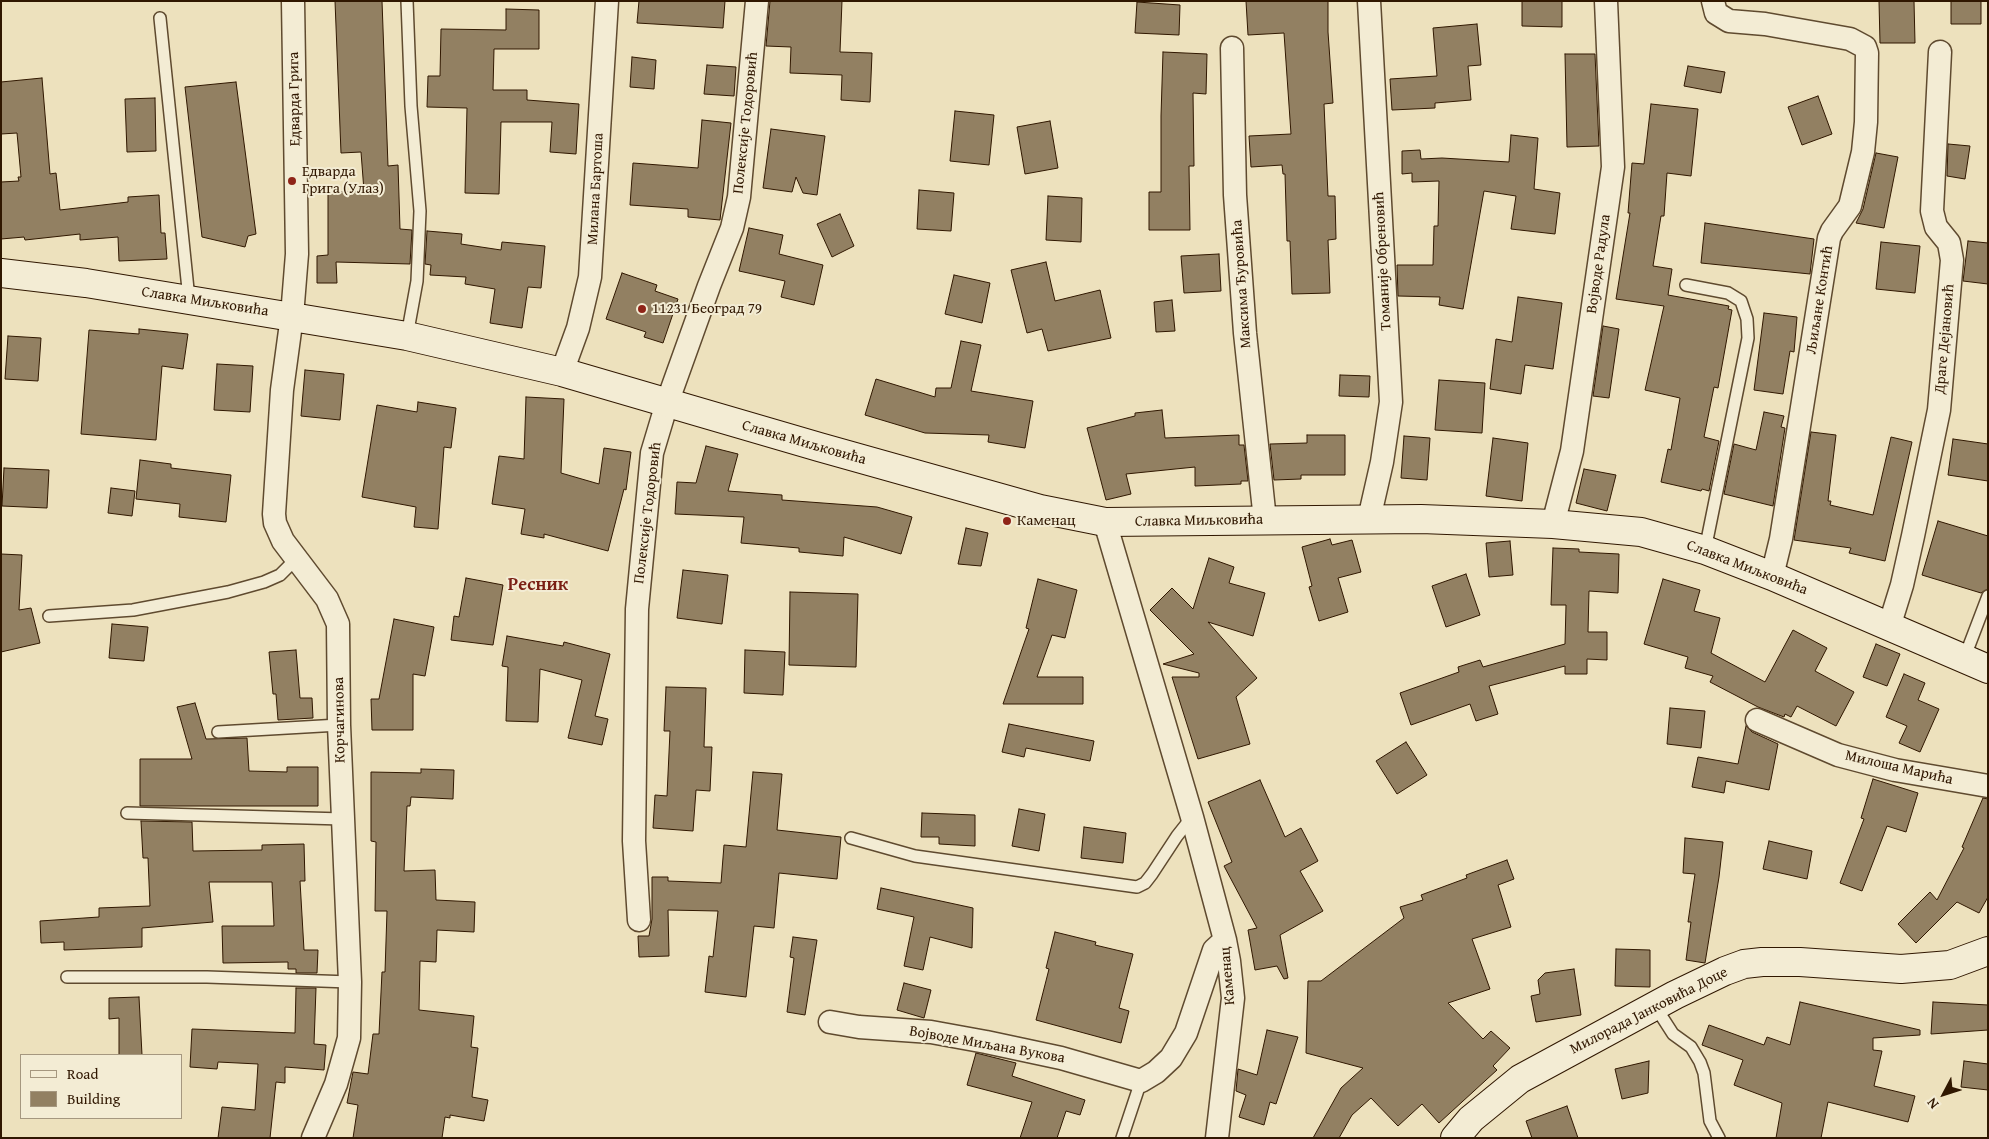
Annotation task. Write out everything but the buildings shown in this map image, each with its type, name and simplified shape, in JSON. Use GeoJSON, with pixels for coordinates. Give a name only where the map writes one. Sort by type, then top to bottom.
{"type":"FeatureCollection","features":[{"type":"Feature","properties":{"kind":"street","name":"Едварда Грига"},"geometry":{"type":"LineString","coordinates":[[292,316],[297,254],[294,1]]}},
{"type":"Feature","properties":{"kind":"street","name":"Милана Бартоша"},"geometry":{"type":"LineString","coordinates":[[562,372],[578,328],[590,278],[607,1]]}},
{"type":"Feature","properties":{"kind":"street","name":"Полексије Тодоровић"},"geometry":{"type":"LineString","coordinates":[[639,920],[634,841],[637,609],[652,453],[667,403],[732,228],[739,197],[757,1]]}},
{"type":"Feature","properties":{"kind":"street","name":"Томаније Обреновић"},"geometry":{"type":"LineString","coordinates":[[1369,1],[1391,402],[1382,462],[1369,519]]}},
{"type":"Feature","properties":{"kind":"street","name":"Војводе Радула"},"geometry":{"type":"LineString","coordinates":[[1553,524],[1572,451],[1613,167],[1606,1]]}},
{"type":"Feature","properties":{"kind":"street","name":"Љиљане Контић"},"geometry":{"type":"LineString","coordinates":[[1713,1],[1716,13],[1729,20],[1765,24],[1850,39],[1865,47],[1867,53],[1866,122],[1863,152],[1850,206],[1829,238],[1781,539],[1772,576]]}},
{"type":"Feature","properties":{"kind":"street","name":"Максима Ђуровића"},"geometry":{"type":"LineString","coordinates":[[1232,48],[1237,215],[1245,333],[1265,520]]}},
{"type":"Feature","properties":{"kind":"street","name":"Драге Дејановић"},"geometry":{"type":"LineString","coordinates":[[1889,627],[1914,536],[1940,401],[1952,260],[1949,243],[1936,226],[1932,211],[1940,52]]}},
{"type":"Feature","properties":{"kind":"street","name":"Славка Миљковића"},"geometry":{"type":"LineString","coordinates":[[1,273],[86,283],[407,336],[562,372],[1031,506],[1070,516],[1105,522],[1369,519],[1553,524],[1641,532],[1705,550],[1772,576],[1976,664]]}},
{"type":"Feature","properties":{"kind":"street","name":"Корчагинова"},"geometry":{"type":"LineString","coordinates":[[292,316],[282,390],[274,514],[275,523],[283,541],[328,600],[338,624],[339,725],[350,982],[348,1038],[336,1084],[313,1138]]}},
{"type":"Feature","properties":{"kind":"street","name":"Каменац"},"geometry":{"type":"LineString","coordinates":[[1105,522],[1192,817],[1225,940],[1233,998],[1217,1138]]}},
{"type":"Feature","properties":{"kind":"street","name":"Милоша Марића"},"geometry":{"type":"LineString","coordinates":[[1757,720],[1838,755],[1895,770],[1988,786]]}},
{"type":"Feature","properties":{"kind":"street"},"geometry":{"type":"LineString","coordinates":[[1141,1081],[1156,1072],[1171,1058],[1186,1033],[1214,950],[1225,940]]}},
{"type":"Feature","properties":{"kind":"street","name":"Милорада Јанковића Доце"},"geometry":{"type":"LineString","coordinates":[[1454,1138],[1477,1114],[1520,1080],[1655,1006],[1725,971],[1744,964],[1800,962],[1901,969],[1950,965],[1988,952]]}},
{"type":"Feature","properties":{"kind":"street","name":"Војводе Миљана Вукова"},"geometry":{"type":"LineString","coordinates":[[830,1022],[858,1027],[931,1032],[977,1040],[1061,1058],[1141,1081]]}},
{"type":"Feature","properties":{"kind":"lane"},"geometry":{"type":"LineString","coordinates":[[407,1],[411,106],[420,211],[417,281],[407,336]]}},
{"type":"Feature","properties":{"kind":"lane"},"geometry":{"type":"LineString","coordinates":[[160,18],[188,299]]}},
{"type":"Feature","properties":{"kind":"lane"},"geometry":{"type":"LineString","coordinates":[[1686,286],[1728,293],[1741,301],[1747,320],[1748,338],[1705,550]]}},
{"type":"Feature","properties":{"kind":"lane"},"geometry":{"type":"LineString","coordinates":[[49,616],[133,610],[228,592],[264,582],[280,575],[296,559]]}},
{"type":"Feature","properties":{"kind":"lane"},"geometry":{"type":"LineString","coordinates":[[1976,664],[1988,596]]}},
{"type":"Feature","properties":{"kind":"lane"},"geometry":{"type":"LineString","coordinates":[[218,732],[339,725]]}},
{"type":"Feature","properties":{"kind":"lane"},"geometry":{"type":"LineString","coordinates":[[127,813],[343,819]]}},
{"type":"Feature","properties":{"kind":"lane"},"geometry":{"type":"LineString","coordinates":[[851,838],[914,856],[1137,887],[1145,883],[1192,817]]}},
{"type":"Feature","properties":{"kind":"lane"},"geometry":{"type":"LineString","coordinates":[[67,977],[206,977],[350,982]]}},
{"type":"Feature","properties":{"kind":"lane"},"geometry":{"type":"LineString","coordinates":[[1655,1006],[1673,1034],[1691,1047],[1700,1062],[1704,1073],[1710,1121],[1719,1138]]}},
{"type":"Feature","properties":{"kind":"lane"},"geometry":{"type":"LineString","coordinates":[[1122,1138],[1141,1081]]}},
{"type":"Feature","properties":{"kind":"place","name":"Едварда Грига (Улаз)"},"geometry":{"type":"Point","coordinates":[292,181]}},
{"type":"Feature","properties":{"kind":"place","name":"11231 Београд 79"},"geometry":{"type":"Point","coordinates":[642,309]}},
{"type":"Feature","properties":{"kind":"place","name":"Каменац"},"geometry":{"type":"Point","coordinates":[1007,521]}},
{"type":"Feature","properties":{"kind":"district","name":"Ресник"},"geometry":{"type":"Point","coordinates":[538,585]}}]}
